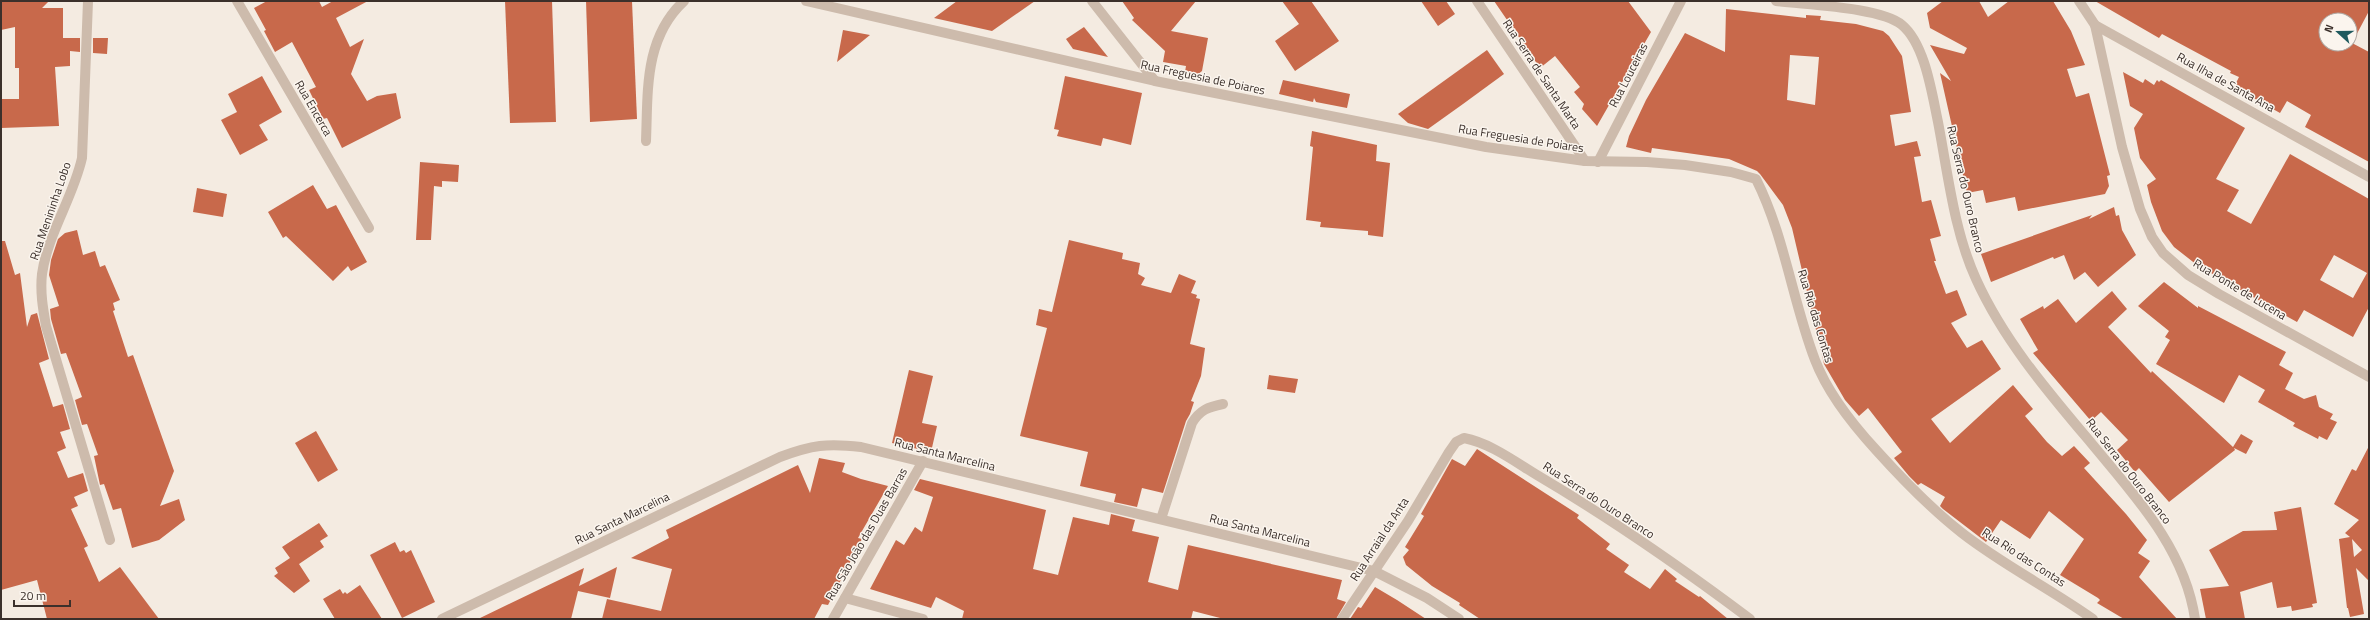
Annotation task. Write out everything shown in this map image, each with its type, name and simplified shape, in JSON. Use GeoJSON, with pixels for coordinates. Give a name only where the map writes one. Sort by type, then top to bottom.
{"type":"FeatureCollection","features":[{"type":"Feature","properties":{"kind":"street","name":"Rua Menininha Lobo"},"geometry":{"type":"LineString","coordinates":[[88,1],[82,158],[77,178],[48,250],[42,274],[42,300],[46,326],[110,540]]}},
{"type":"Feature","properties":{"kind":"street","name":"Rua Encerca"},"geometry":{"type":"LineString","coordinates":[[237,1],[369,228]]}},
{"type":"Feature","properties":{"kind":"street"},"geometry":{"type":"LineString","coordinates":[[646,141],[649,72],[654,46],[663,27],[684,1]]}},
{"type":"Feature","properties":{"kind":"street","name":"Rua Freguesia de Poiares"},"geometry":{"type":"LineString","coordinates":[[806,1],[1155,81],[1486,147],[1598,162]]}},
{"type":"Feature","properties":{"kind":"street"},"geometry":{"type":"LineString","coordinates":[[1092,1],[1155,81]]}},
{"type":"Feature","properties":{"kind":"street","name":"Rua Serra de Santa Marta"},"geometry":{"type":"LineString","coordinates":[[1477,1],[1585,161]]}},
{"type":"Feature","properties":{"kind":"street","name":"Rua Louceiras"},"geometry":{"type":"LineString","coordinates":[[1598,162],[1681,1]]}},
{"type":"Feature","properties":{"kind":"street","name":"Rua Serra do Ouro Branco"},"geometry":{"type":"LineString","coordinates":[[1776,1],[1878,14],[1902,24],[1914,40],[1920,54],[1929,87],[1962,242],[1976,278],[1994,314],[2018,351],[2045,388],[2154,521],[2185,578],[2195,619]]}},
{"type":"Feature","properties":{"kind":"street","name":"Rua Ilha de Santa Ana"},"geometry":{"type":"LineString","coordinates":[[2079,1],[2095,25],[2369,177]]}},
{"type":"Feature","properties":{"kind":"street","name":"Rua Ponte de Lucena"},"geometry":{"type":"LineString","coordinates":[[2095,25],[2122,147],[2140,209],[2152,237],[2162,253],[2188,275],[2219,294],[2369,377]]}},
{"type":"Feature","properties":{"kind":"street","name":"Rua Rio das Contas"},"geometry":{"type":"LineString","coordinates":[[1598,162],[1647,162],[1685,165],[1731,172],[1756,180],[1765,197],[1781,241],[1815,360],[1829,389],[1862,434],[1922,500],[1963,533],[2093,619]]}},
{"type":"Feature","properties":{"kind":"street"},"geometry":{"type":"LineString","coordinates":[[1161,519],[1192,423],[1198,413],[1208,407],[1223,404]]}},
{"type":"Feature","properties":{"kind":"street","name":"Rua Serra do Ouro Branco"},"geometry":{"type":"LineString","coordinates":[[1437,471],[1456,442],[1464,438],[1489,446],[1609,521],[1678,567],[1750,619]]}},
{"type":"Feature","properties":{"kind":"street","name":"Rua Santa Marcelina"},"geometry":{"type":"LineString","coordinates":[[442,619],[743,474],[806,447],[832,444],[861,447],[923,461],[1374,571],[1427,598],[1459,619]]}},
{"type":"Feature","properties":{"kind":"street","name":"Rua São João das Duas Barras"},"geometry":{"type":"LineString","coordinates":[[833,619],[923,461]]}},
{"type":"Feature","properties":{"kind":"street","name":"Rua Arraial da Anta"},"geometry":{"type":"LineString","coordinates":[[1342,619],[1437,471]]}},
{"type":"Feature","properties":{"kind":"street"},"geometry":{"type":"LineString","coordinates":[[845,598],[923,619]]}},
{"type":"Feature","properties":{"kind":"building"},"geometry":{"type":"Polygon","coordinates":[[[1,1],[49,1],[42,8],[63,8],[63,38],[80,38],[80,52],[70,51],[70,66],[55,67],[59,126],[1,128],[1,99],[19,99],[19,68],[15,68],[15,27],[1,30],[1,1]]]}},
{"type":"Feature","properties":{"kind":"building"},"geometry":{"type":"Polygon","coordinates":[[[267,1],[319,1],[322,7],[333,1],[368,1],[336,18],[350,47],[364,39],[351,74],[367,101],[377,96],[396,93],[401,118],[342,148],[327,118],[323,119],[309,90],[316,87],[292,42],[275,52],[264,31],[266,30],[254,8],[267,1]]]}},
{"type":"Feature","properties":{"kind":"building"},"geometry":{"type":"Polygon","coordinates":[[[505,1],[552,1],[556,122],[510,123],[505,1]]]}},
{"type":"Feature","properties":{"kind":"building"},"geometry":{"type":"Polygon","coordinates":[[[586,1],[632,1],[637,119],[590,122],[586,1]]]}},
{"type":"Feature","properties":{"kind":"building"},"geometry":{"type":"Polygon","coordinates":[[[957,1],[1035,1],[992,31],[934,18],[957,1]]]}},
{"type":"Feature","properties":{"kind":"building"},"geometry":{"type":"Polygon","coordinates":[[[1122,1],[1196,1],[1171,31],[1208,38],[1202,71],[1197,75],[1185,72],[1186,66],[1163,62],[1165,51],[1132,20],[1134,18],[1122,1]]]}},
{"type":"Feature","properties":{"kind":"building"},"geometry":{"type":"Polygon","coordinates":[[[1282,1],[1311,1],[1339,41],[1295,71],[1275,41],[1299,24],[1282,1]]]}},
{"type":"Feature","properties":{"kind":"building"},"geometry":{"type":"Polygon","coordinates":[[[1421,1],[1446,1],[1455,14],[1438,26],[1421,1]]]}},
{"type":"Feature","properties":{"kind":"building"},"geometry":{"type":"Polygon","coordinates":[[[1494,1],[1628,1],[1651,32],[1597,126],[1582,109],[1584,104],[1574,92],[1580,87],[1555,56],[1540,68],[1494,1]]]}},
{"type":"Feature","properties":{"kind":"building"},"geometry":{"type":"Polygon","coordinates":[[[1943,1],[1979,1],[1988,17],[2009,1],[2053,1],[2071,31],[2085,65],[2067,69],[2076,97],[2089,93],[2110,175],[2107,176],[2109,186],[2105,194],[2018,211],[2015,197],[1986,203],[1983,190],[1967,193],[1940,73],[1951,81],[1930,45],[1964,54],[1967,48],[1930,28],[1927,13],[1943,1]]]}},
{"type":"Feature","properties":{"kind":"building"},"geometry":{"type":"Polygon","coordinates":[[[2095,1],[2369,1],[2369,11],[2358,32],[2358,12],[2318,12],[2318,52],[2358,52],[2358,46],[2369,52],[2369,162],[2305,127],[2311,115],[2287,101],[2280,113],[2234,87],[2239,77],[2230,73],[2231,71],[2162,34],[2159,38],[2095,1]]]}},
{"type":"Feature","properties":{"kind":"building"},"geometry":{"type":"Polygon","coordinates":[[[1726,9],[1806,18],[1806,15],[1821,16],[1820,20],[1856,24],[1883,31],[1889,36],[1902,56],[1911,112],[1890,115],[1895,146],[1917,141],[1921,156],[1914,157],[1922,202],[1931,200],[1941,236],[1930,239],[1936,261],[1934,261],[1946,294],[1957,290],[1967,315],[1951,323],[1967,348],[1982,340],[2001,369],[1931,419],[1950,443],[2013,385],[2033,409],[2025,416],[2047,442],[2062,456],[2074,446],[2090,463],[2084,468],[2126,514],[2147,540],[2138,553],[2150,561],[2139,577],[2177,619],[2124,619],[2097,603],[2100,600],[2098,598],[2060,575],[2084,539],[2049,511],[2030,539],[2001,520],[1986,542],[1943,509],[1940,506],[1945,497],[1921,483],[1918,485],[1909,476],[1894,458],[1902,452],[1868,408],[1859,416],[1845,400],[1824,364],[1792,228],[1783,205],[1760,174],[1757,171],[1729,159],[1652,148],[1651,153],[1626,147],[1629,136],[1646,100],[1685,33],[1725,52],[1726,9]],[[1790,55],[1787,100],[1815,105],[1819,57],[1790,55]]]}},
{"type":"Feature","properties":{"kind":"building"},"geometry":{"type":"Polygon","coordinates":[[[1084,27],[1108,57],[1073,49],[1066,39],[1084,27]]]}},
{"type":"Feature","properties":{"kind":"building"},"geometry":{"type":"Polygon","coordinates":[[[843,30],[870,35],[837,62],[843,30]]]}},
{"type":"Feature","properties":{"kind":"building"},"geometry":{"type":"Polygon","coordinates":[[[93,38],[108,38],[107,54],[93,53],[93,38]]]}},
{"type":"Feature","properties":{"kind":"building"},"geometry":{"type":"Polygon","coordinates":[[[1487,50],[1504,74],[1463,104],[1428,129],[1408,123],[1398,114],[1487,50]]]}},
{"type":"Feature","properties":{"kind":"building"},"geometry":{"type":"Polygon","coordinates":[[[2123,72],[2143,83],[2145,79],[2154,85],[2157,80],[2159,82],[2161,80],[2245,128],[2216,179],[2239,190],[2227,211],[2251,224],[2290,154],[2369,199],[2369,307],[2353,337],[2304,310],[2297,322],[2197,265],[2174,247],[2162,231],[2151,202],[2147,185],[2156,179],[2140,158],[2134,128],[2143,114],[2130,106],[2123,72]],[[2334,255],[2320,280],[2353,298],[2367,273],[2334,255]]]}},
{"type":"Feature","properties":{"kind":"building"},"geometry":{"type":"Polygon","coordinates":[[[262,76],[282,112],[259,125],[268,140],[240,155],[221,120],[237,112],[228,94],[262,76]]]}},
{"type":"Feature","properties":{"kind":"building"},"geometry":{"type":"Polygon","coordinates":[[[1065,76],[1142,93],[1131,145],[1103,138],[1101,146],[1057,136],[1059,130],[1054,129],[1065,76]]]}},
{"type":"Feature","properties":{"kind":"building"},"geometry":{"type":"Polygon","coordinates":[[[1283,80],[1350,94],[1347,108],[1316,102],[1314,98],[1313,102],[1279,94],[1283,80]]]}},
{"type":"Feature","properties":{"kind":"building"},"geometry":{"type":"Polygon","coordinates":[[[1312,131],[1377,145],[1376,161],[1390,163],[1383,237],[1368,235],[1368,231],[1320,227],[1321,222],[1306,220],[1313,147],[1310,146],[1312,131]]]}},
{"type":"Feature","properties":{"kind":"building"},"geometry":{"type":"Polygon","coordinates":[[[420,162],[459,165],[458,182],[442,181],[442,187],[434,186],[431,240],[416,240],[420,162]]]}},
{"type":"Feature","properties":{"kind":"building"},"geometry":{"type":"Polygon","coordinates":[[[313,185],[327,209],[336,205],[367,262],[351,271],[348,266],[333,281],[286,236],[283,238],[268,212],[313,185]]]}},
{"type":"Feature","properties":{"kind":"building"},"geometry":{"type":"Polygon","coordinates":[[[197,188],[227,194],[223,217],[193,212],[197,188]]]}},
{"type":"Feature","properties":{"kind":"building"},"geometry":{"type":"Polygon","coordinates":[[[2114,207],[2116,216],[2119,215],[2122,230],[2136,255],[2098,287],[2085,272],[2074,280],[2064,255],[2054,259],[2053,257],[1991,282],[1981,254],[2092,215],[2089,219],[2114,207]]]}},
{"type":"Feature","properties":{"kind":"building"},"geometry":{"type":"Polygon","coordinates":[[[77,230],[83,255],[95,251],[100,267],[105,265],[120,300],[113,303],[115,310],[113,311],[128,357],[133,355],[174,471],[160,506],[179,499],[185,520],[159,540],[132,548],[121,508],[113,510],[104,484],[100,485],[94,456],[98,455],[87,424],[82,425],[75,400],[82,397],[66,353],[61,354],[51,319],[50,309],[59,306],[49,275],[51,260],[58,239],[65,233],[77,230]]]}},
{"type":"Feature","properties":{"kind":"building"},"geometry":{"type":"Polygon","coordinates":[[[1069,240],[1123,253],[1122,259],[1140,263],[1138,274],[1145,278],[1141,285],[1171,293],[1179,274],[1196,281],[1191,293],[1197,295],[1196,298],[1200,299],[1190,344],[1205,348],[1201,376],[1191,401],[1194,402],[1186,421],[1163,493],[1142,488],[1137,507],[1114,502],[1116,494],[1080,486],[1088,452],[1020,436],[1047,328],[1036,325],[1039,309],[1052,312],[1069,240]]]}},
{"type":"Feature","properties":{"kind":"building"},"geometry":{"type":"Polygon","coordinates":[[[1,241],[5,241],[15,275],[20,273],[27,327],[31,315],[37,313],[49,359],[39,363],[53,407],[63,404],[70,429],[60,432],[66,448],[57,452],[68,478],[83,473],[88,491],[74,497],[78,506],[71,509],[88,546],[84,548],[99,582],[120,567],[159,619],[47,619],[37,580],[1,590],[1,241]]]}},
{"type":"Feature","properties":{"kind":"building"},"geometry":{"type":"Polygon","coordinates":[[[2164,282],[2198,308],[2198,306],[2286,352],[2279,365],[2293,373],[2285,389],[2304,399],[2316,395],[2319,407],[2333,414],[2330,419],[2337,422],[2327,440],[2319,436],[2318,439],[2293,426],[2295,423],[2258,402],[2265,390],[2239,375],[2224,403],[2156,364],[2170,340],[2165,337],[2169,331],[2138,306],[2164,282]]]}},
{"type":"Feature","properties":{"kind":"building"},"geometry":{"type":"Polygon","coordinates":[[[2112,291],[2127,309],[2108,327],[2151,373],[2152,371],[2233,447],[2241,434],[2253,441],[2246,454],[2234,448],[2235,450],[2169,502],[2139,468],[2135,472],[2117,450],[2128,440],[2101,412],[2091,421],[2033,353],[2038,350],[2020,319],[2043,306],[2044,309],[2058,299],[2076,323],[2112,291]]]}},
{"type":"Feature","properties":{"kind":"building"},"geometry":{"type":"Polygon","coordinates":[[[909,370],[933,376],[922,423],[937,426],[931,452],[892,443],[909,370]]]}},
{"type":"Feature","properties":{"kind":"building"},"geometry":{"type":"Polygon","coordinates":[[[1269,375],[1298,379],[1295,393],[1267,389],[1269,375]]]}},
{"type":"Feature","properties":{"kind":"building"},"geometry":{"type":"Polygon","coordinates":[[[316,431],[338,470],[318,482],[295,443],[316,431]]]}},
{"type":"Feature","properties":{"kind":"building"},"geometry":{"type":"Polygon","coordinates":[[[2369,446],[2369,581],[2356,568],[2364,614],[2350,617],[2347,608],[2339,539],[2350,537],[2345,533],[2359,520],[2334,504],[2352,469],[2356,471],[2369,446]],[[2352,539],[2354,557],[2362,550],[2352,539]]]}},
{"type":"Feature","properties":{"kind":"building"},"geometry":{"type":"Polygon","coordinates":[[[1477,449],[1579,515],[1577,518],[1610,544],[1606,549],[1629,565],[1624,572],[1650,589],[1665,569],[1677,579],[1675,581],[1699,597],[1700,596],[1728,619],[1480,619],[1459,605],[1460,603],[1432,586],[1406,565],[1403,557],[1409,550],[1405,547],[1424,516],[1421,514],[1452,459],[1465,466],[1477,449]]]}},
{"type":"Feature","properties":{"kind":"building"},"geometry":{"type":"Polygon","coordinates":[[[819,458],[845,463],[842,472],[888,486],[858,538],[862,539],[828,605],[822,604],[814,619],[602,619],[607,599],[661,611],[672,569],[631,558],[669,538],[666,530],[798,465],[810,493],[819,458]]]}},
{"type":"Feature","properties":{"kind":"building"},"geometry":{"type":"Polygon","coordinates":[[[920,479],[1046,510],[1033,569],[1058,575],[1073,517],[1109,525],[1111,514],[1135,520],[1132,531],[1159,537],[1148,582],[1178,590],[1188,545],[1342,580],[1337,599],[1346,602],[1336,619],[1224,619],[1193,611],[1191,619],[962,619],[964,611],[936,597],[931,608],[870,589],[896,540],[904,545],[915,527],[922,532],[933,497],[914,490],[920,479]]]}},
{"type":"Feature","properties":{"kind":"building"},"geometry":{"type":"Polygon","coordinates":[[[2301,507],[2317,603],[2312,604],[2313,607],[2292,611],[2291,606],[2277,608],[2272,582],[2240,592],[2245,619],[2206,619],[2200,589],[2229,586],[2209,550],[2243,531],[2277,530],[2274,512],[2301,507]]]}},
{"type":"Feature","properties":{"kind":"building"},"geometry":{"type":"Polygon","coordinates":[[[319,523],[328,536],[320,541],[324,547],[299,564],[310,581],[294,593],[274,576],[278,573],[275,568],[290,558],[282,547],[319,523]]]}},
{"type":"Feature","properties":{"kind":"building"},"geometry":{"type":"Polygon","coordinates":[[[395,542],[400,552],[404,550],[406,553],[411,550],[435,602],[402,618],[370,555],[395,542]]]}},
{"type":"Feature","properties":{"kind":"building"},"geometry":{"type":"Polygon","coordinates":[[[617,567],[610,598],[578,591],[571,619],[478,619],[584,568],[579,586],[617,567]]]}},
{"type":"Feature","properties":{"kind":"building"},"geometry":{"type":"Polygon","coordinates":[[[360,585],[382,619],[335,619],[323,599],[340,589],[343,594],[345,592],[347,594],[360,585]]]}},
{"type":"Feature","properties":{"kind":"building"},"geometry":{"type":"Polygon","coordinates":[[[1375,587],[1426,619],[1350,619],[1358,607],[1361,608],[1375,587]]]}}]}
